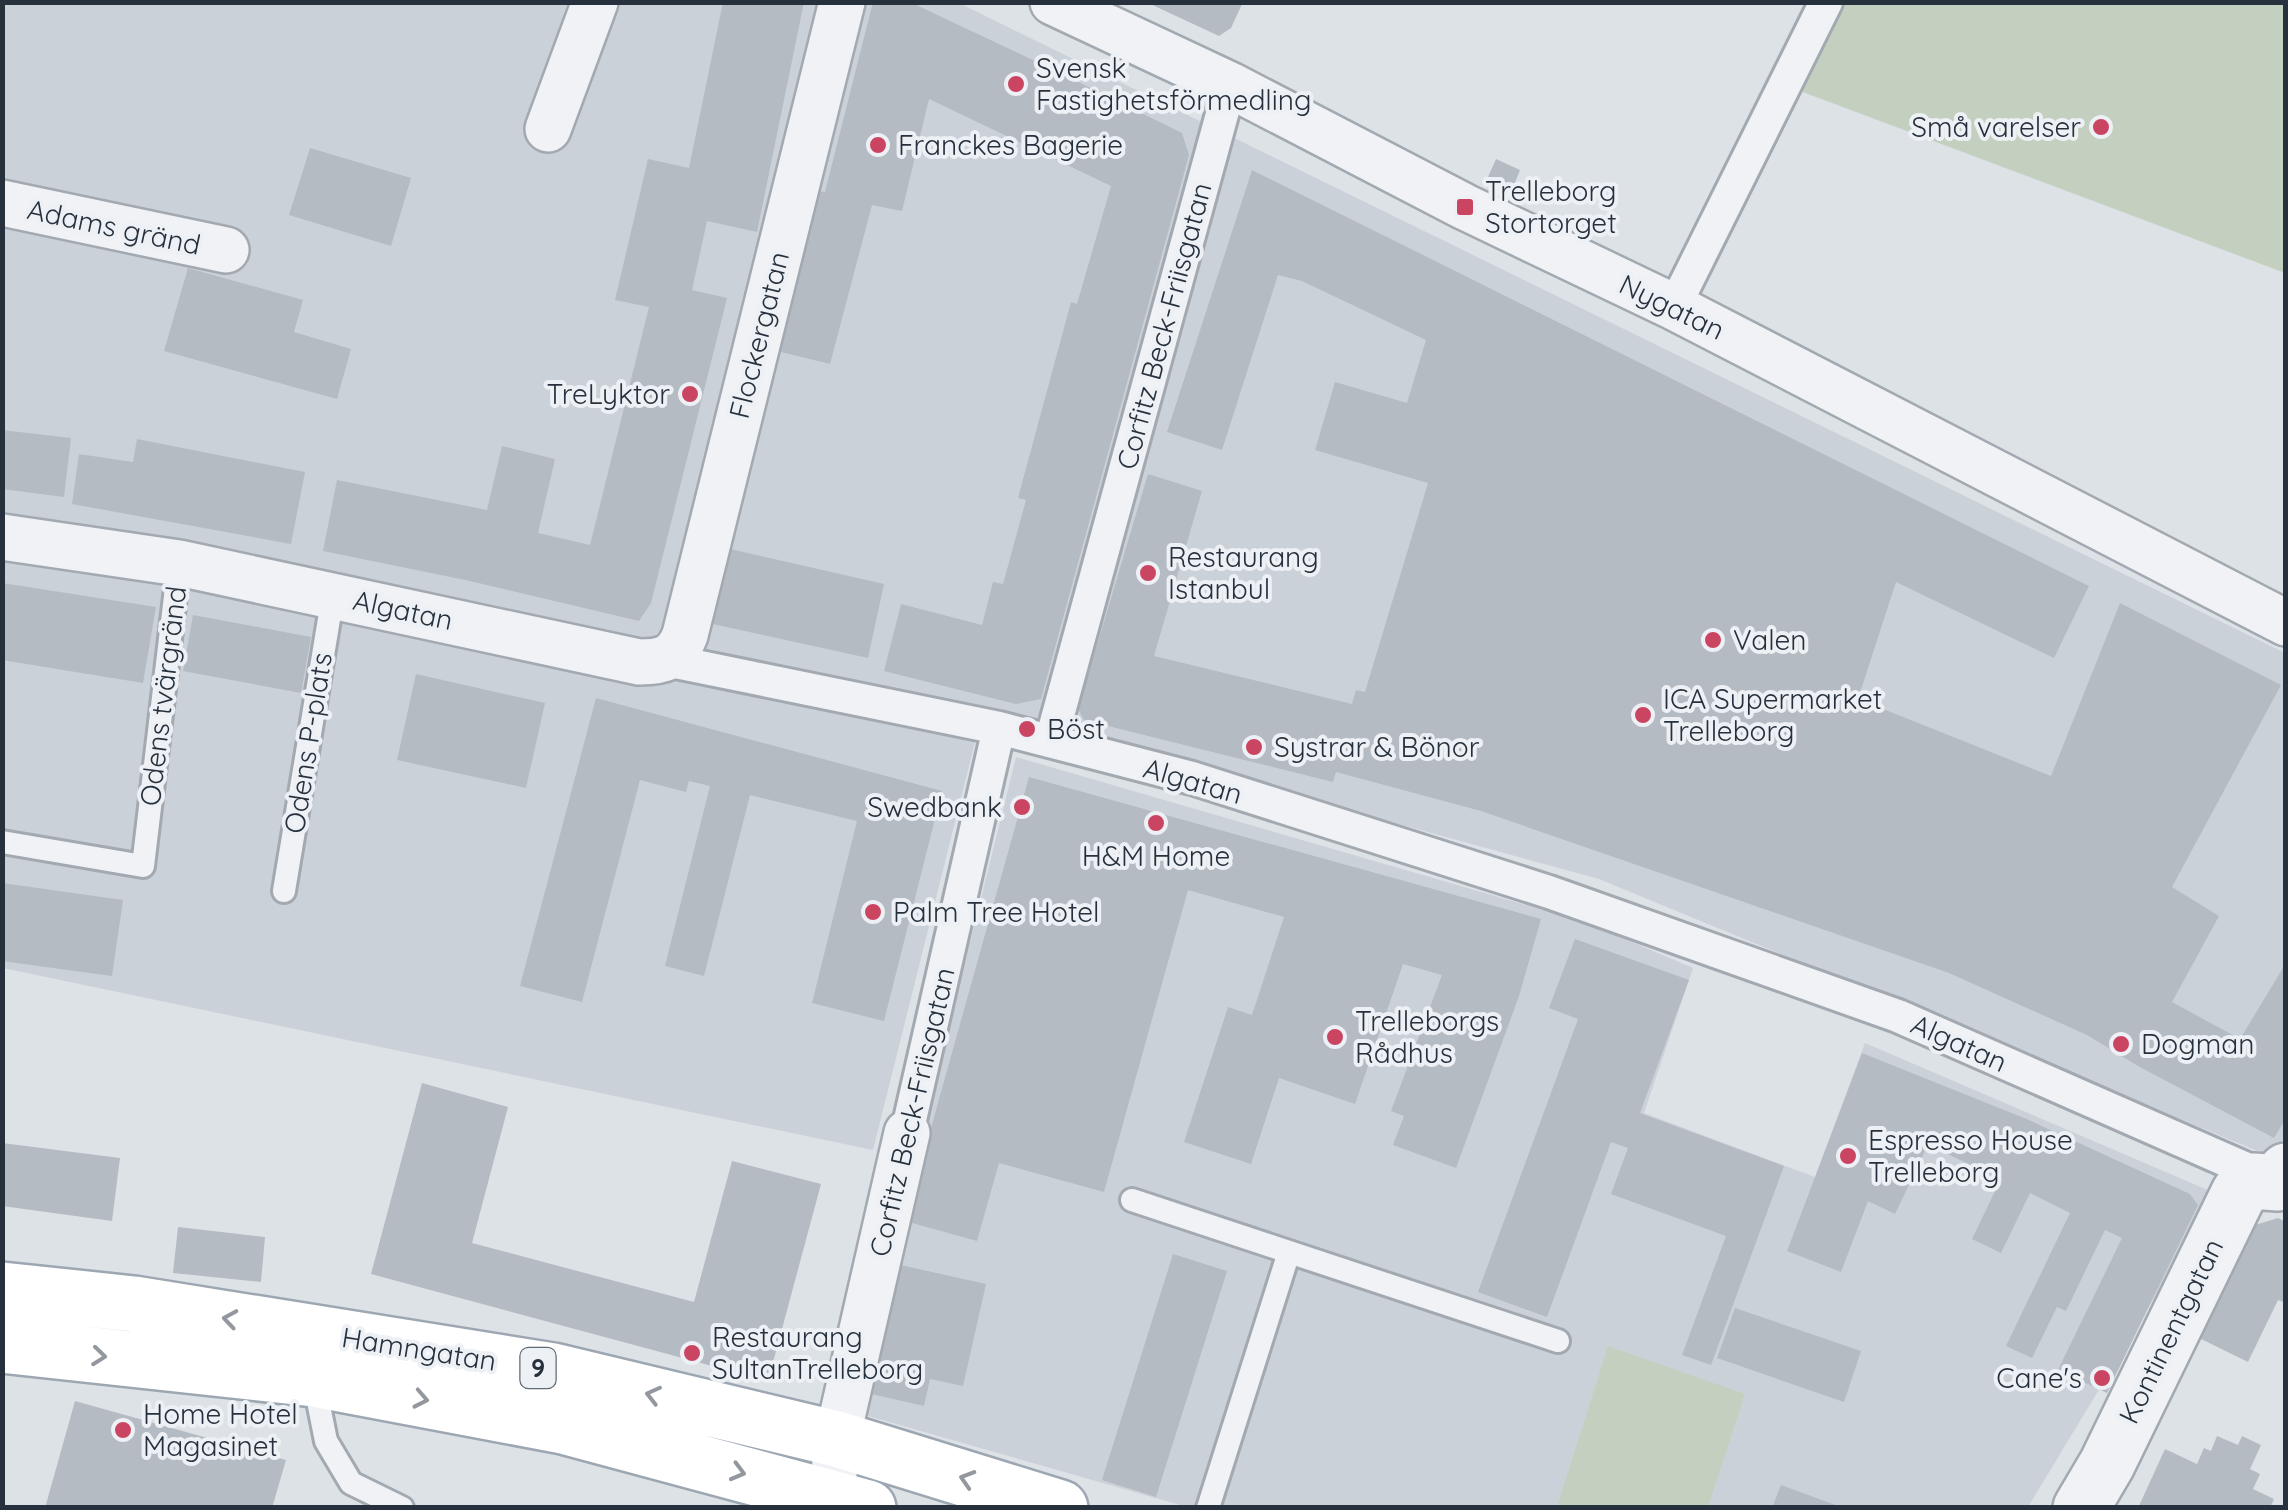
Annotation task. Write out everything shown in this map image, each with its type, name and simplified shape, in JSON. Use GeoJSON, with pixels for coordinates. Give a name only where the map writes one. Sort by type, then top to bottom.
{"type":"FeatureCollection","features":[{"type":"Feature","properties":{"kind":"main road","name":"Hamngatan"},"geometry":{"type":"LineString","coordinates":[[2,1290],[134,1304],[844,1504]]}},
{"type":"Feature","properties":{"kind":"main road","name":"Hamngatan"},"geometry":{"type":"LineString","coordinates":[[2,1345],[313,1356],[553,1371],[838,1439],[1060,1508]]}},
{"type":"Feature","properties":{"kind":"street"},"geometry":{"type":"LineString","coordinates":[[548,129],[595,2]]}},
{"type":"Feature","properties":{"kind":"street","name":"Flockergatan"},"geometry":{"type":"LineString","coordinates":[[666,660],[679,649],[685,634],[842,2]]}},
{"type":"Feature","properties":{"kind":"street","name":"Nygatan"},"geometry":{"type":"LineString","coordinates":[[1053,2],[1230,85],[1465,207],[1674,307],[2286,623]]}},
{"type":"Feature","properties":{"kind":"street"},"geometry":{"type":"LineString","coordinates":[[1674,307],[1826,2]]}},
{"type":"Feature","properties":{"kind":"street","name":"Corfitz Beck-Friisgatan"},"geometry":{"type":"LineString","coordinates":[[1050,742],[1230,85]]}},
{"type":"Feature","properties":{"kind":"street","name":"Adams gränd"},"geometry":{"type":"LineString","coordinates":[[2,203],[226,250]]}},
{"type":"Feature","properties":{"kind":"street","name":"Algatan"},"geometry":{"type":"LineString","coordinates":[[2,536],[180,562],[639,662],[666,660],[1000,728],[1192,778],[1550,892],[1898,1016],[2283,1180]]}},
{"type":"Feature","properties":{"kind":"street","name":"Corfitz Beck-Friisgatan"},"geometry":{"type":"LineString","coordinates":[[844,1504],[838,1439],[1000,728]]}},
{"type":"Feature","properties":{"kind":"street","name":"Kontinentgatan"},"geometry":{"type":"LineString","coordinates":[[2081,1508],[2107,1464],[2239,1193],[2253,1181],[2283,1180]]}},
{"type":"Feature","properties":{"kind":"lane","name":"Odens tvärgränd"},"geometry":{"type":"LineString","coordinates":[[2,842],[143,866],[180,562]]}},
{"type":"Feature","properties":{"kind":"lane","name":"Odens P-plats"},"geometry":{"type":"LineString","coordinates":[[284,891],[333,595]]}},
{"type":"Feature","properties":{"kind":"lane"},"geometry":{"type":"LineString","coordinates":[[1132,1200],[1558,1341]]}},
{"type":"Feature","properties":{"kind":"lane"},"geometry":{"type":"LineString","coordinates":[[1208,1508],[1289,1252]]}},
{"type":"Feature","properties":{"kind":"lane"},"geometry":{"type":"LineString","coordinates":[[313,1356],[326,1441],[351,1483],[402,1508]]}},
{"type":"Feature","properties":{"kind":"shaded area"},"geometry":{"type":"Polygon","coordinates":[[[3,3],[959,3],[2285,653],[2286,1134],[2272,1157],[1599,879],[983,710],[873,1150],[3,968],[3,3]]]}},
{"type":"Feature","properties":{"kind":"shaded area"},"geometry":{"type":"Polygon","coordinates":[[[1016,757],[1585,922],[1693,968],[1644,1113],[1815,1177],[1865,1043],[2217,1194],[2028,1507],[1187,1507],[854,1412],[1016,757]]]}},
{"type":"Feature","properties":{"kind":"green space"},"geometry":{"type":"Polygon","coordinates":[[[1826,3],[2285,3],[2285,273],[1784,85],[1826,3]]]}},
{"type":"Feature","properties":{"kind":"green space"},"geometry":{"type":"Polygon","coordinates":[[[1608,1346],[1745,1394],[1708,1507],[1557,1507],[1608,1346]]]}},
{"type":"Feature","properties":{"kind":"building"},"geometry":{"type":"Polygon","coordinates":[[[723,2],[804,2],[757,232],[707,221],[692,290],[727,298],[651,603],[639,621],[323,551],[337,480],[487,510],[502,446],[555,459],[538,533],[590,545],[649,307],[615,300],[648,159],[689,168],[723,2]]]}},
{"type":"Feature","properties":{"kind":"building"},"geometry":{"type":"Polygon","coordinates":[[[873,2],[910,2],[1056,71],[1182,133],[1189,155],[1041,699],[1016,704],[884,671],[901,604],[982,625],[993,582],[1003,584],[1026,500],[1018,498],[1071,302],[1077,304],[1111,186],[929,99],[902,211],[872,205],[830,364],[777,351],[819,191],[825,192],[873,2]]]}},
{"type":"Feature","properties":{"kind":"building"},"geometry":{"type":"Polygon","coordinates":[[[1146,2],[1243,2],[1231,28],[1219,36],[1146,2]]]}},
{"type":"Feature","properties":{"kind":"building"},"geometry":{"type":"Polygon","coordinates":[[[310,148],[411,178],[391,246],[289,215],[310,148]]]}},
{"type":"Feature","properties":{"kind":"building"},"geometry":{"type":"Polygon","coordinates":[[[1496,159],[1520,170],[1513,188],[1488,177],[1496,159]]]}},
{"type":"Feature","properties":{"kind":"building"},"geometry":{"type":"Polygon","coordinates":[[[1252,170],[2089,586],[2054,658],[1896,582],[1858,699],[2051,776],[2120,603],[2281,685],[2172,887],[2219,916],[2172,1002],[2240,1039],[2286,963],[2286,1118],[2274,1138],[2087,1035],[1949,973],[1481,811],[1336,772],[1333,782],[1084,720],[1078,709],[1148,474],[1202,491],[1154,656],[1352,704],[1356,690],[1365,692],[1428,483],[1315,450],[1335,382],[1407,403],[1426,340],[1302,281],[1278,275],[1222,450],[1167,432],[1252,170]]]}},
{"type":"Feature","properties":{"kind":"building"},"geometry":{"type":"Polygon","coordinates":[[[188,268],[303,300],[294,332],[351,349],[337,399],[164,351],[188,268]]]}},
{"type":"Feature","properties":{"kind":"building"},"geometry":{"type":"Polygon","coordinates":[[[2,430],[71,438],[64,497],[2,489],[2,430]]]}},
{"type":"Feature","properties":{"kind":"building"},"geometry":{"type":"Polygon","coordinates":[[[137,439],[305,472],[291,544],[72,504],[79,454],[133,462],[137,439]]]}},
{"type":"Feature","properties":{"kind":"building"},"geometry":{"type":"Polygon","coordinates":[[[730,549],[884,584],[868,658],[713,624],[730,549]]]}},
{"type":"Feature","properties":{"kind":"building"},"geometry":{"type":"Polygon","coordinates":[[[2,583],[156,607],[143,683],[2,660],[2,583]]]}},
{"type":"Feature","properties":{"kind":"building"},"geometry":{"type":"Polygon","coordinates":[[[193,615],[311,637],[301,693],[183,671],[193,615]]]}},
{"type":"Feature","properties":{"kind":"building"},"geometry":{"type":"Polygon","coordinates":[[[416,674],[545,703],[526,788],[397,760],[416,674]]]}},
{"type":"Feature","properties":{"kind":"building"},"geometry":{"type":"Polygon","coordinates":[[[596,698],[942,791],[884,1021],[812,1003],[857,821],[750,795],[704,976],[665,966],[710,786],[689,781],[686,792],[640,780],[582,1002],[520,986],[596,698]]]}},
{"type":"Feature","properties":{"kind":"building"},"geometry":{"type":"Polygon","coordinates":[[[1029,777],[1541,919],[1519,996],[1456,1168],[1393,1145],[1404,1116],[1391,1111],[1442,975],[1403,964],[1355,1104],[1279,1078],[1251,1164],[1184,1142],[1228,1007],[1252,1015],[1284,917],[1188,890],[1104,1192],[999,1163],[977,1241],[905,1221],[1029,777]]]}},
{"type":"Feature","properties":{"kind":"building"},"geometry":{"type":"Polygon","coordinates":[[[2,883],[123,900],[112,976],[2,961],[2,883]]]}},
{"type":"Feature","properties":{"kind":"building"},"geometry":{"type":"Polygon","coordinates":[[[1575,939],[1689,980],[1640,1113],[1784,1166],[1711,1365],[1682,1355],[1726,1236],[1611,1194],[1628,1148],[1611,1142],[1547,1317],[1478,1292],[1578,1019],[1549,1008],[1575,939]]]}},
{"type":"Feature","properties":{"kind":"building"},"geometry":{"type":"Polygon","coordinates":[[[1862,1053],[2029,1120],[2190,1194],[2198,1205],[2107,1393],[2058,1370],[2122,1238],[2105,1230],[2066,1311],[2057,1307],[2032,1358],[2006,1346],[2070,1213],[2030,1193],[2001,1253],[1972,1239],[2001,1179],[1928,1145],[1895,1214],[1868,1201],[1841,1272],[1787,1251],[1862,1053]]]}},
{"type":"Feature","properties":{"kind":"building"},"geometry":{"type":"Polygon","coordinates":[[[422,1083],[508,1107],[472,1243],[694,1302],[732,1161],[821,1184],[768,1381],[371,1274],[422,1083]]]}},
{"type":"Feature","properties":{"kind":"building"},"geometry":{"type":"Polygon","coordinates":[[[2,1143],[120,1158],[112,1221],[2,1206],[2,1143]]]}},
{"type":"Feature","properties":{"kind":"building"},"geometry":{"type":"Polygon","coordinates":[[[2278,1218],[2286,1222],[2286,1303],[2278,1300],[2248,1362],[2199,1338],[2255,1225],[2278,1218]]]}},
{"type":"Feature","properties":{"kind":"building"},"geometry":{"type":"Polygon","coordinates":[[[178,1227],[265,1237],[261,1282],[173,1273],[178,1227]]]}},
{"type":"Feature","properties":{"kind":"building"},"geometry":{"type":"Polygon","coordinates":[[[1173,1254],[1227,1271],[1156,1497],[1102,1480],[1173,1254]]]}},
{"type":"Feature","properties":{"kind":"building"},"geometry":{"type":"Polygon","coordinates":[[[896,1264],[986,1284],[963,1386],[930,1379],[924,1406],[867,1393],[896,1264]]]}},
{"type":"Feature","properties":{"kind":"building"},"geometry":{"type":"Polygon","coordinates":[[[1735,1308],[1861,1351],[1844,1402],[1717,1358],[1735,1308]]]}},
{"type":"Feature","properties":{"kind":"building","name":"Home Hotel Magasinet"},"geometry":{"type":"Polygon","coordinates":[[[75,1401],[286,1460],[272,1508],[45,1508],[75,1401]]]}},
{"type":"Feature","properties":{"kind":"building"},"geometry":{"type":"Polygon","coordinates":[[[2217,1436],[2238,1445],[2242,1436],[2261,1445],[2250,1469],[2260,1474],[2253,1489],[2274,1499],[2270,1508],[2138,1508],[2165,1449],[2197,1464],[2204,1448],[2211,1451],[2217,1436]]]}},
{"type":"Feature","properties":{"kind":"building"},"geometry":{"type":"Polygon","coordinates":[[[1781,1485],[1841,1507],[1841,1508],[1772,1508],[1781,1485]]]}},
{"type":"Feature","properties":{"kind":"place","name":"Svensk Fastighetsförmedling"},"geometry":{"type":"Point","coordinates":[1016,84]}},
{"type":"Feature","properties":{"kind":"place","name":"Små varelser"},"geometry":{"type":"Point","coordinates":[2101,127]}},
{"type":"Feature","properties":{"kind":"place","name":"Franckes Bagerie"},"geometry":{"type":"Point","coordinates":[878,145]}},
{"type":"Feature","properties":{"kind":"place","name":"Trelleborg Stortorget"},"geometry":{"type":"Point","coordinates":[1465,207]}},
{"type":"Feature","properties":{"kind":"place","name":"TreLyktor"},"geometry":{"type":"Point","coordinates":[690,394]}},
{"type":"Feature","properties":{"kind":"place","name":"Restaurang Istanbul"},"geometry":{"type":"Point","coordinates":[1148,573]}},
{"type":"Feature","properties":{"kind":"place","name":"Valen"},"geometry":{"type":"Point","coordinates":[1713,640]}},
{"type":"Feature","properties":{"kind":"place","name":"ICA Supermarket Trelleborg"},"geometry":{"type":"Point","coordinates":[1643,715]}},
{"type":"Feature","properties":{"kind":"place","name":"Böst"},"geometry":{"type":"Point","coordinates":[1027,729]}},
{"type":"Feature","properties":{"kind":"place","name":"Systrar & Bönor"},"geometry":{"type":"Point","coordinates":[1254,747]}},
{"type":"Feature","properties":{"kind":"place","name":"Swedbank"},"geometry":{"type":"Point","coordinates":[1022,807]}},
{"type":"Feature","properties":{"kind":"place","name":"H&M Home"},"geometry":{"type":"Point","coordinates":[1156,823]}},
{"type":"Feature","properties":{"kind":"place","name":"Palm Tree Hotel"},"geometry":{"type":"Point","coordinates":[873,912]}},
{"type":"Feature","properties":{"kind":"place","name":"Trelleborgs Rådhus"},"geometry":{"type":"Point","coordinates":[1335,1037]}},
{"type":"Feature","properties":{"kind":"place","name":"Dogman"},"geometry":{"type":"Point","coordinates":[2121,1044]}},
{"type":"Feature","properties":{"kind":"place","name":"Espresso House Trelleborg"},"geometry":{"type":"Point","coordinates":[1848,1156]}},
{"type":"Feature","properties":{"kind":"place","name":"Restaurang SultanTrelleborg"},"geometry":{"type":"Point","coordinates":[692,1353]}},
{"type":"Feature","properties":{"kind":"place","name":"Cane's"},"geometry":{"type":"Point","coordinates":[2102,1378]}},
{"type":"Feature","properties":{"kind":"place","name":"Home Hotel Magasinet"},"geometry":{"type":"Point","coordinates":[123,1430]}}]}
